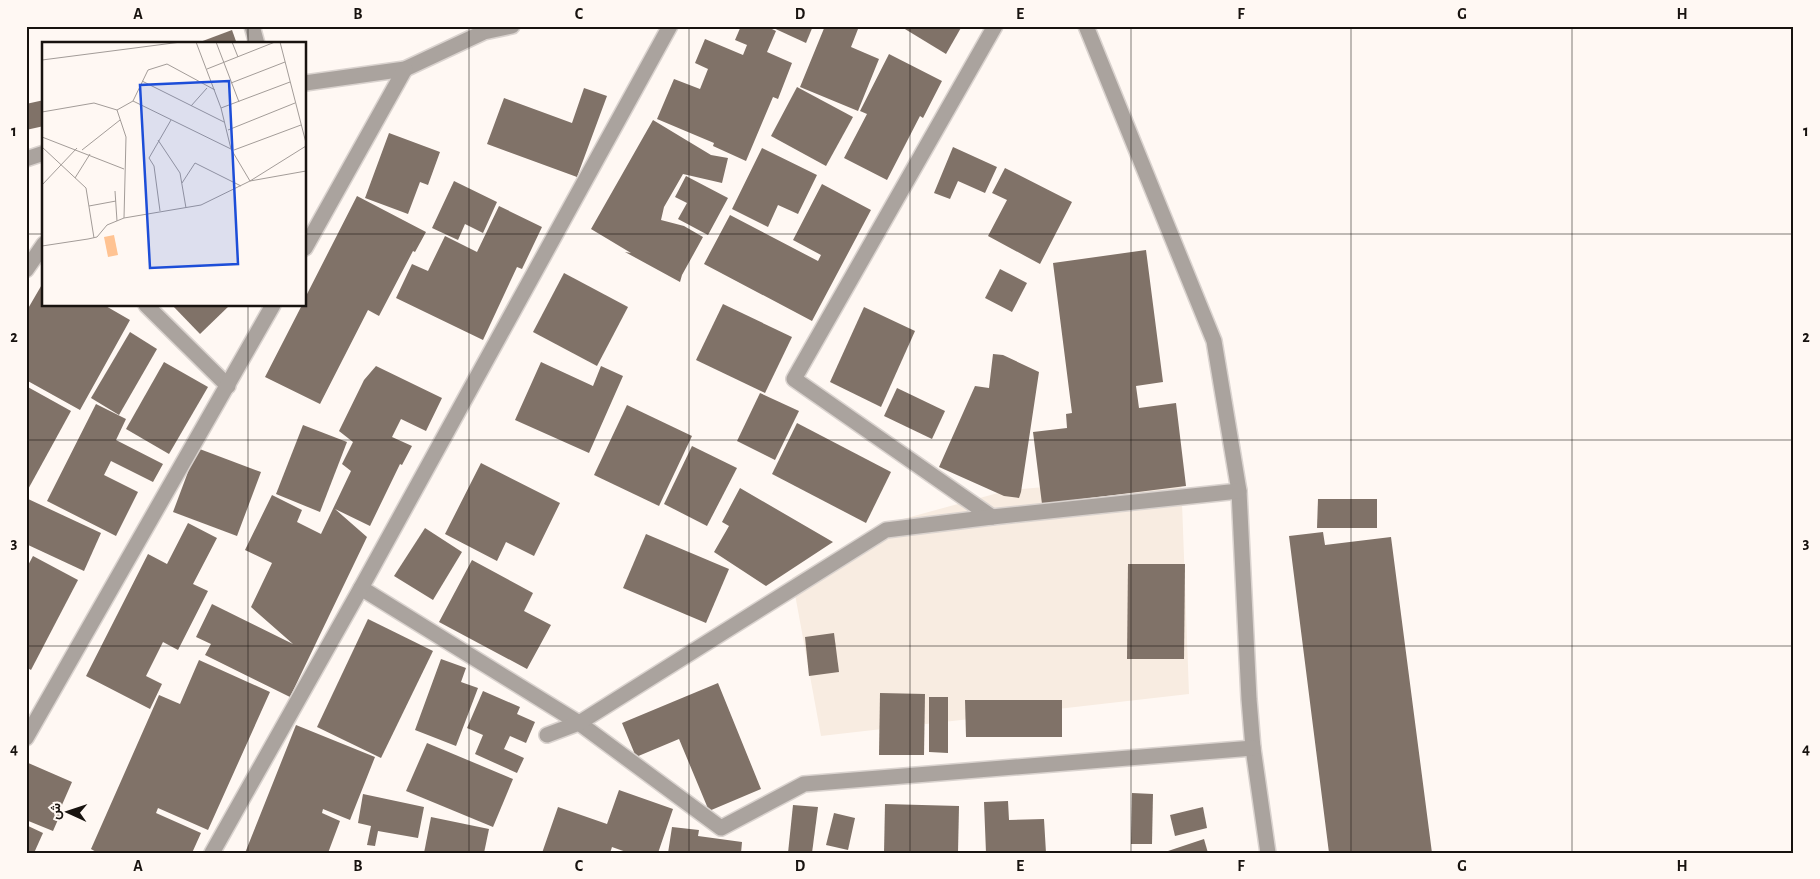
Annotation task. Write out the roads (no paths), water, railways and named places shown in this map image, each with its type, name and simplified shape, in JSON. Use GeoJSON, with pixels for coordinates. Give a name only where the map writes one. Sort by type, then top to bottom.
{"type":"FeatureCollection","features":[{"type":"Feature","properties":{"kind":"street"},"geometry":{"type":"LineString","coordinates":[[252,26],[256,42]]}},
{"type":"Feature","properties":{"kind":"street"},"geometry":{"type":"LineString","coordinates":[[306,83],[405,69],[483,29],[512,26]]}},
{"type":"Feature","properties":{"kind":"street"},"geometry":{"type":"LineString","coordinates":[[212,853],[361,588],[670,26]]}},
{"type":"Feature","properties":{"kind":"street"},"geometry":{"type":"LineString","coordinates":[[992,517],[794,379],[995,26]]}},
{"type":"Feature","properties":{"kind":"street"},"geometry":{"type":"LineString","coordinates":[[1086,26],[1214,341],[1239,491],[1249,699],[1268,853]]}},
{"type":"Feature","properties":{"kind":"street"},"geometry":{"type":"LineString","coordinates":[[306,246],[405,69]]}},
{"type":"Feature","properties":{"kind":"street"},"geometry":{"type":"LineString","coordinates":[[26,159],[42,154]]}},
{"type":"Feature","properties":{"kind":"street"},"geometry":{"type":"LineString","coordinates":[[26,270],[42,247]]}},
{"type":"Feature","properties":{"kind":"street"},"geometry":{"type":"LineString","coordinates":[[147,306],[228,386]]}},
{"type":"Feature","properties":{"kind":"street"},"geometry":{"type":"LineString","coordinates":[[26,738],[272,306]]}},
{"type":"Feature","properties":{"kind":"street"},"geometry":{"type":"LineString","coordinates":[[547,735],[578,723],[886,530],[1239,491]]}},
{"type":"Feature","properties":{"kind":"street"},"geometry":{"type":"LineString","coordinates":[[361,588],[578,723],[721,828],[804,784],[1254,748]]}}]}
